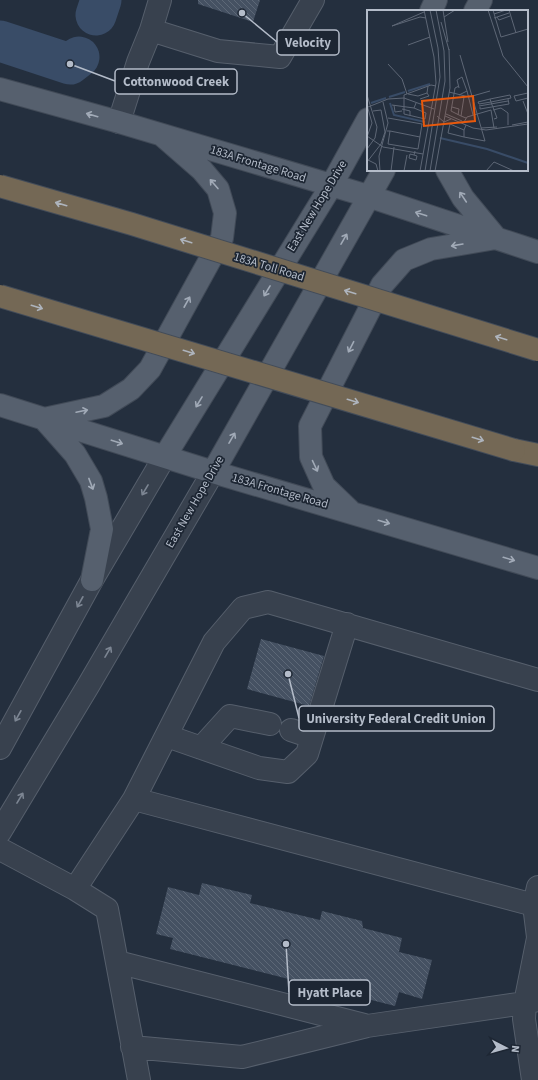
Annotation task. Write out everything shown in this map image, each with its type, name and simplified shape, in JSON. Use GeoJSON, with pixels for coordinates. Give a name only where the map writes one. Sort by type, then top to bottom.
{"type":"FeatureCollection","features":[{"type":"Feature","properties":{"kind":"highway","name":"183A Toll Road"},"geometry":{"type":"LineString","coordinates":[[0,186],[132,224],[538,350]]}},
{"type":"Feature","properties":{"kind":"highway"},"geometry":{"type":"LineString","coordinates":[[0,296],[514,450],[538,455]]}},
{"type":"Feature","properties":{"kind":"main road"},"geometry":{"type":"LineString","coordinates":[[431,10],[436,0]]}},
{"type":"Feature","properties":{"kind":"main road"},"geometry":{"type":"LineString","coordinates":[[476,10],[481,0]]}},
{"type":"Feature","properties":{"kind":"main road","name":"183A Frontage Road"},"geometry":{"type":"LineString","coordinates":[[0,89],[118,122],[368,196],[538,252]]}},
{"type":"Feature","properties":{"kind":"main road","name":"East New Hope Drive"},"geometry":{"type":"LineString","coordinates":[[166,456],[331,186],[367,121]]}},
{"type":"Feature","properties":{"kind":"main road"},"geometry":{"type":"LineString","coordinates":[[92,580],[102,529],[93,487],[75,454],[44,419],[104,406],[131,389],[150,369],[222,238],[225,213],[218,188],[202,170],[163,136]]}},
{"type":"Feature","properties":{"kind":"main road","name":"East New Hope Drive"},"geometry":{"type":"LineString","coordinates":[[213,472],[383,171]]}},
{"type":"Feature","properties":{"kind":"main road"},"geometry":{"type":"LineString","coordinates":[[352,513],[324,486],[311,457],[310,426],[382,285],[404,260],[411,257],[431,250],[496,238],[463,198],[448,171]]}},
{"type":"Feature","properties":{"kind":"main road","name":"183A Frontage Road"},"geometry":{"type":"LineString","coordinates":[[0,405],[213,472],[538,568]]}},
{"type":"Feature","properties":{"kind":"street"},"geometry":{"type":"LineString","coordinates":[[118,122],[138,62],[151,30],[160,0]]}},
{"type":"Feature","properties":{"kind":"street"},"geometry":{"type":"LineString","coordinates":[[151,30],[218,51],[280,57],[314,0]]}},
{"type":"Feature","properties":{"kind":"street","name":"East New Hope Drive"},"geometry":{"type":"LineString","coordinates":[[0,748],[92,580],[166,456]]}},
{"type":"Feature","properties":{"kind":"street","name":"East New Hope Drive"},"geometry":{"type":"LineString","coordinates":[[0,832],[88,686],[213,472]]}},
{"type":"Feature","properties":{"kind":"street"},"geometry":{"type":"LineString","coordinates":[[75,889],[134,799],[214,642],[243,608],[268,602],[538,680]]}},
{"type":"Feature","properties":{"kind":"street"},"geometry":{"type":"LineString","coordinates":[[167,736],[259,768],[288,772],[307,754],[347,624]]}},
{"type":"Feature","properties":{"kind":"street"},"geometry":{"type":"LineString","coordinates":[[201,748],[230,716],[270,724]]}},
{"type":"Feature","properties":{"kind":"street"},"geometry":{"type":"LineString","coordinates":[[291,730],[312,737]]}},
{"type":"Feature","properties":{"kind":"street"},"geometry":{"type":"LineString","coordinates":[[134,799],[536,896],[538,937],[531,1001],[524,1019],[533,1079]]}},
{"type":"Feature","properties":{"kind":"street"},"geometry":{"type":"LineString","coordinates":[[0,849],[75,889],[107,909],[139,1080]]}},
{"type":"Feature","properties":{"kind":"street"},"geometry":{"type":"LineString","coordinates":[[117,962],[367,1026]]}},
{"type":"Feature","properties":{"kind":"street"},"geometry":{"type":"LineString","coordinates":[[132,1047],[242,1057],[367,1026],[531,1001]]}},
{"type":"Feature","properties":{"kind":"building"},"geometry":{"type":"Polygon","coordinates":[[[198,0],[260,0],[253,22],[198,4],[198,0]]]}},
{"type":"Feature","properties":{"kind":"building"},"geometry":{"type":"Polygon","coordinates":[[[261,639],[324,656],[309,706],[247,689],[261,639]]]}},
{"type":"Feature","properties":{"kind":"building"},"geometry":{"type":"Polygon","coordinates":[[[202,883],[252,895],[250,903],[320,920],[322,911],[362,921],[363,928],[402,938],[399,952],[432,960],[422,999],[399,992],[395,1006],[170,949],[173,938],[156,934],[168,887],[199,895],[202,883]]]}},
{"type":"Feature","properties":{"kind":"waterway"},"geometry":{"type":"LineString","coordinates":[[96,15],[101,0]]}},
{"type":"Feature","properties":{"kind":"waterway"},"geometry":{"type":"LineString","coordinates":[[0,41],[70,64],[79,57]]}},
{"type":"Feature","properties":{"kind":"place","name":"Velocity"},"geometry":{"type":"Point","coordinates":[242,13]}},
{"type":"Feature","properties":{"kind":"place","name":"Cottonwood Creek"},"geometry":{"type":"Point","coordinates":[70,64]}},
{"type":"Feature","properties":{"kind":"place","name":"University Federal Credit Union"},"geometry":{"type":"Point","coordinates":[288,674]}},
{"type":"Feature","properties":{"kind":"place","name":"Hyatt Place"},"geometry":{"type":"Point","coordinates":[286,944]}}]}
